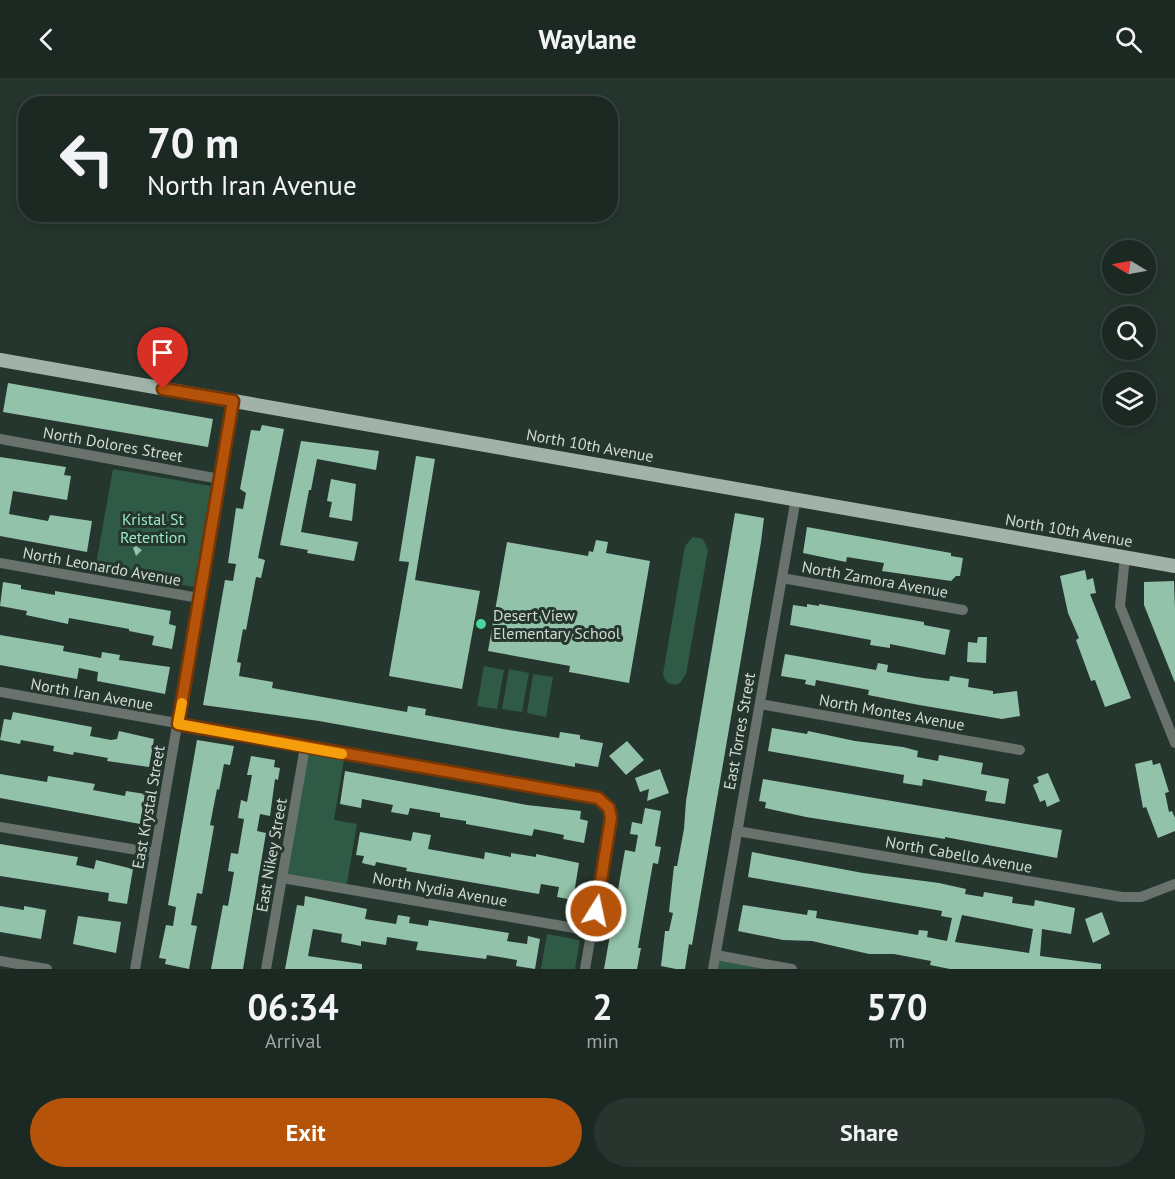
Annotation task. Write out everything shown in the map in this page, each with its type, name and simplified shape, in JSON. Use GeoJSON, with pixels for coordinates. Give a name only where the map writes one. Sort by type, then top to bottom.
{"type":"FeatureCollection","features":[{"type":"Feature","properties":{"kind":"main road","name":"North 10th Avenue"},"geometry":{"type":"LineString","coordinates":[[0,360],[1175,566]]}},
{"type":"Feature","properties":{"kind":"street","name":"East Krystal Street"},"geometry":{"type":"LineString","coordinates":[[135,969],[233,401]]}},
{"type":"Feature","properties":{"kind":"street","name":"North Dolores Street"},"geometry":{"type":"LineString","coordinates":[[0,439],[220,479]]}},
{"type":"Feature","properties":{"kind":"street","name":"East Torres Street"},"geometry":{"type":"LineString","coordinates":[[714,969],[796,498]]}},
{"type":"Feature","properties":{"kind":"street"},"geometry":{"type":"LineString","coordinates":[[1125,557],[1120,606],[1175,743]]}},
{"type":"Feature","properties":{"kind":"street","name":"North Leonardo Avenue"},"geometry":{"type":"LineString","coordinates":[[0,564],[199,598]]}},
{"type":"Feature","properties":{"kind":"street","name":"North Zamora Avenue"},"geometry":{"type":"LineString","coordinates":[[782,578],[963,610]]}},
{"type":"Feature","properties":{"kind":"street","name":"North Iran Avenue"},"geometry":{"type":"LineString","coordinates":[[0,692],[603,800],[609,808],[611,818],[592,931]]}},
{"type":"Feature","properties":{"kind":"street","name":"North Montes Avenue"},"geometry":{"type":"LineString","coordinates":[[760,704],[1020,750]]}},
{"type":"Feature","properties":{"kind":"street","name":"East Nikey Street"},"geometry":{"type":"LineString","coordinates":[[266,969],[305,747]]}},
{"type":"Feature","properties":{"kind":"street"},"geometry":{"type":"LineString","coordinates":[[0,827],[155,854]]}},
{"type":"Feature","properties":{"kind":"street","name":"North Cabello Avenue"},"geometry":{"type":"LineString","coordinates":[[737,831],[1122,897],[1141,897],[1175,884]]}},
{"type":"Feature","properties":{"kind":"street","name":"North Nydia Avenue"},"geometry":{"type":"LineString","coordinates":[[282,878],[592,931]]}},
{"type":"Feature","properties":{"kind":"street"},"geometry":{"type":"LineString","coordinates":[[585,969],[592,931]]}},
{"type":"Feature","properties":{"kind":"street"},"geometry":{"type":"LineString","coordinates":[[716,955],[792,969]]}},
{"type":"Feature","properties":{"kind":"street"},"geometry":{"type":"LineString","coordinates":[[0,961],[47,969]]}},
{"type":"Feature","properties":{"kind":"green space","name":"Kristal St Retention"},"geometry":{"type":"Polygon","coordinates":[[[113,469],[211,486],[194,587],[95,570],[113,469]]]}},
{"type":"Feature","properties":{"kind":"green space"},"geometry":{"type":"Polygon","coordinates":[[[693,537],[703,539],[708,550],[686,674],[680,683],[672,684],[665,680],[663,674],[685,546],[693,537]]]}},
{"type":"Feature","properties":{"kind":"green space"},"geometry":{"type":"Polygon","coordinates":[[[484,666],[504,670],[497,709],[477,706],[484,666]]]}},
{"type":"Feature","properties":{"kind":"green space"},"geometry":{"type":"Polygon","coordinates":[[[509,669],[529,673],[522,712],[502,709],[509,669]]]}},
{"type":"Feature","properties":{"kind":"green space"},"geometry":{"type":"Polygon","coordinates":[[[533,674],[553,677],[546,717],[527,713],[533,674]]]}},
{"type":"Feature","properties":{"kind":"green space"},"geometry":{"type":"Polygon","coordinates":[[[305,747],[345,754],[334,820],[357,824],[346,889],[282,878],[305,747]]]}},
{"type":"Feature","properties":{"kind":"green space"},"geometry":{"type":"Polygon","coordinates":[[[547,934],[580,940],[575,969],[541,969],[547,934]]]}},
{"type":"Feature","properties":{"kind":"green space"},"geometry":{"type":"Polygon","coordinates":[[[716,955],[792,969],[713,969],[716,955]]]}},
{"type":"Feature","properties":{"kind":"building"},"geometry":{"type":"Polygon","coordinates":[[[8,383],[213,419],[208,447],[3,412],[8,383]]]}},
{"type":"Feature","properties":{"kind":"building"},"geometry":{"type":"Polygon","coordinates":[[[262,425],[284,429],[258,558],[265,560],[261,578],[256,577],[246,630],[243,629],[237,662],[241,663],[239,676],[273,682],[272,688],[407,712],[408,706],[426,709],[425,715],[509,730],[559,738],[560,732],[580,735],[580,739],[603,743],[598,767],[575,763],[575,767],[319,721],[203,705],[225,580],[233,581],[236,564],[228,563],[236,508],[243,509],[246,493],[240,489],[251,430],[260,431],[262,425]]]}},
{"type":"Feature","properties":{"kind":"building"},"geometry":{"type":"Polygon","coordinates":[[[301,441],[379,451],[376,470],[317,459],[311,490],[309,490],[301,532],[358,542],[354,561],[307,553],[308,550],[280,545],[301,441]]]}},
{"type":"Feature","properties":{"kind":"building"},"geometry":{"type":"Polygon","coordinates":[[[416,456],[435,459],[415,580],[480,591],[462,689],[389,676],[409,562],[399,561],[416,456]]]}},
{"type":"Feature","properties":{"kind":"building"},"geometry":{"type":"Polygon","coordinates":[[[0,457],[66,467],[64,475],[71,476],[67,500],[13,491],[9,514],[48,521],[50,515],[92,521],[87,552],[0,536],[0,457]]]}},
{"type":"Feature","properties":{"kind":"building"},"geometry":{"type":"Polygon","coordinates":[[[331,479],[356,484],[352,521],[329,517],[332,502],[327,501],[331,479]]]}},
{"type":"Feature","properties":{"kind":"building"},"geometry":{"type":"Polygon","coordinates":[[[735,513],[764,518],[761,542],[692,945],[689,944],[685,969],[676,969],[661,966],[665,931],[669,931],[673,913],[669,912],[674,866],[677,866],[684,829],[686,801],[735,513]]]}},
{"type":"Feature","properties":{"kind":"building"},"geometry":{"type":"Polygon","coordinates":[[[807,527],[951,553],[951,556],[963,558],[960,576],[956,576],[951,581],[882,571],[884,563],[847,557],[846,562],[803,553],[807,527]]]}},
{"type":"Feature","properties":{"kind":"building"},"geometry":{"type":"Polygon","coordinates":[[[596,540],[608,542],[606,553],[650,561],[629,683],[569,672],[570,666],[488,651],[507,542],[588,556],[589,551],[593,552],[596,540]]]}},
{"type":"Feature","properties":{"kind":"building"},"geometry":{"type":"Polygon","coordinates":[[[136,546],[142,550],[136,556],[133,548],[136,546]]]}},
{"type":"Feature","properties":{"kind":"building"},"geometry":{"type":"Polygon","coordinates":[[[1085,570],[1087,580],[1093,578],[1096,593],[1090,594],[1131,698],[1105,707],[1095,680],[1091,681],[1076,640],[1079,638],[1068,613],[1060,576],[1085,570]]]}},
{"type":"Feature","properties":{"kind":"building"},"geometry":{"type":"Polygon","coordinates":[[[1174,581],[1175,683],[1144,605],[1144,582],[1174,581]]]}},
{"type":"Feature","properties":{"kind":"building"},"geometry":{"type":"Polygon","coordinates":[[[3,582],[21,585],[21,589],[55,595],[55,591],[171,611],[169,624],[176,626],[172,649],[152,645],[154,636],[129,631],[129,629],[69,618],[68,624],[26,615],[27,611],[0,606],[3,582]]]}},
{"type":"Feature","properties":{"kind":"building"},"geometry":{"type":"Polygon","coordinates":[[[807,604],[819,606],[819,604],[924,622],[924,625],[950,630],[945,655],[890,644],[890,648],[870,645],[871,640],[790,625],[793,605],[807,607],[807,604]]]}},
{"type":"Feature","properties":{"kind":"building"},"geometry":{"type":"Polygon","coordinates":[[[0,635],[64,646],[63,651],[101,658],[102,652],[120,655],[119,660],[170,667],[165,694],[97,681],[98,672],[79,668],[77,679],[0,665],[0,635]]]}},
{"type":"Feature","properties":{"kind":"building"},"geometry":{"type":"Polygon","coordinates":[[[978,637],[987,637],[986,663],[967,662],[968,642],[977,643],[978,637]]]}},
{"type":"Feature","properties":{"kind":"building"},"geometry":{"type":"Polygon","coordinates":[[[785,654],[876,670],[878,663],[888,665],[887,672],[923,678],[949,681],[950,676],[969,679],[968,687],[993,691],[993,694],[1017,691],[1020,716],[1002,719],[868,695],[869,690],[816,680],[815,686],[805,684],[806,680],[781,676],[785,654]]]}},
{"type":"Feature","properties":{"kind":"building"},"geometry":{"type":"Polygon","coordinates":[[[13,712],[92,727],[90,736],[117,739],[119,731],[154,739],[149,767],[107,761],[108,758],[74,752],[73,755],[53,751],[54,746],[21,740],[20,744],[0,740],[4,719],[11,720],[13,712]]]}},
{"type":"Feature","properties":{"kind":"building"},"geometry":{"type":"Polygon","coordinates":[[[772,728],[807,734],[808,731],[855,741],[903,747],[918,751],[917,757],[938,761],[939,755],[983,763],[981,774],[1009,779],[1005,804],[985,801],[987,791],[923,779],[922,786],[903,783],[904,775],[768,751],[772,728]]]}},
{"type":"Feature","properties":{"kind":"building"},"geometry":{"type":"Polygon","coordinates":[[[197,740],[234,746],[230,765],[224,764],[219,790],[217,789],[210,825],[214,826],[202,894],[197,893],[191,925],[197,926],[189,969],[165,964],[166,959],[159,958],[166,925],[173,926],[176,907],[168,905],[197,740]]]}},
{"type":"Feature","properties":{"kind":"building"},"geometry":{"type":"Polygon","coordinates":[[[627,741],[644,760],[626,775],[609,756],[627,741]]]}},
{"type":"Feature","properties":{"kind":"building"},"geometry":{"type":"Polygon","coordinates":[[[251,756],[275,760],[274,767],[280,768],[278,780],[275,779],[270,816],[260,814],[257,831],[266,833],[243,969],[211,969],[223,905],[228,906],[234,872],[228,871],[231,853],[238,854],[244,819],[238,818],[241,800],[247,802],[252,775],[247,775],[251,756]]]}},
{"type":"Feature","properties":{"kind":"building"},"geometry":{"type":"Polygon","coordinates":[[[1152,760],[1153,765],[1160,763],[1169,792],[1165,793],[1169,812],[1172,811],[1175,818],[1175,831],[1158,838],[1146,807],[1143,808],[1135,764],[1152,760]]]}},
{"type":"Feature","properties":{"kind":"building"},"geometry":{"type":"Polygon","coordinates":[[[660,769],[669,793],[647,801],[649,789],[640,792],[635,778],[660,769]]]}},
{"type":"Feature","properties":{"kind":"building"},"geometry":{"type":"Polygon","coordinates":[[[345,771],[527,805],[581,811],[580,819],[588,821],[584,843],[563,839],[564,835],[534,829],[532,836],[466,824],[466,821],[440,817],[440,813],[410,808],[408,815],[391,812],[393,805],[362,799],[361,808],[340,804],[345,771]]]}},
{"type":"Feature","properties":{"kind":"building"},"geometry":{"type":"Polygon","coordinates":[[[1048,773],[1060,801],[1047,807],[1045,800],[1040,802],[1033,785],[1039,782],[1037,777],[1048,773]]]}},
{"type":"Feature","properties":{"kind":"building"},"geometry":{"type":"Polygon","coordinates":[[[0,774],[47,782],[48,776],[95,784],[93,790],[125,796],[126,791],[145,794],[140,824],[0,798],[0,774]]]}},
{"type":"Feature","properties":{"kind":"building"},"geometry":{"type":"Polygon","coordinates":[[[763,779],[1062,830],[1057,858],[945,837],[945,839],[806,817],[765,808],[766,802],[759,801],[763,779]]]}},
{"type":"Feature","properties":{"kind":"building"},"geometry":{"type":"Polygon","coordinates":[[[645,808],[661,811],[655,846],[661,847],[658,864],[653,863],[638,948],[641,948],[637,969],[604,969],[625,850],[635,852],[638,835],[630,834],[632,822],[642,824],[645,808]]]}},
{"type":"Feature","properties":{"kind":"building"},"geometry":{"type":"Polygon","coordinates":[[[360,832],[411,841],[413,832],[431,835],[428,849],[484,859],[485,852],[511,857],[511,853],[536,857],[536,854],[579,863],[573,900],[557,897],[559,887],[541,884],[539,894],[406,871],[407,868],[376,862],[375,866],[362,863],[364,856],[356,855],[360,832]]]}},
{"type":"Feature","properties":{"kind":"building"},"geometry":{"type":"Polygon","coordinates":[[[0,844],[78,857],[76,865],[94,869],[96,860],[133,869],[127,904],[108,901],[109,893],[0,876],[0,844]]]}},
{"type":"Feature","properties":{"kind":"building"},"geometry":{"type":"Polygon","coordinates":[[[752,852],[863,873],[939,883],[966,889],[965,894],[983,897],[984,892],[1013,897],[1012,903],[1034,906],[1035,900],[1075,908],[1071,934],[1042,929],[1040,956],[1101,964],[1101,969],[950,969],[930,965],[931,961],[894,954],[869,954],[812,941],[783,940],[738,931],[743,905],[807,915],[808,910],[817,911],[816,918],[918,935],[919,930],[928,931],[927,937],[947,941],[952,918],[941,916],[942,911],[748,877],[752,852]],[[962,915],[955,942],[1029,953],[1033,929],[962,915]]]}},
{"type":"Feature","properties":{"kind":"building"},"geometry":{"type":"Polygon","coordinates":[[[305,896],[367,909],[365,919],[396,924],[398,915],[410,917],[409,923],[428,926],[429,920],[509,933],[507,941],[527,944],[528,936],[540,939],[535,969],[516,966],[517,960],[487,955],[486,959],[416,950],[418,942],[387,937],[386,945],[361,941],[361,946],[341,942],[342,934],[313,929],[308,956],[362,964],[362,969],[285,969],[297,905],[304,906],[305,896]]]}},
{"type":"Feature","properties":{"kind":"building"},"geometry":{"type":"Polygon","coordinates":[[[0,906],[24,910],[24,906],[46,910],[41,939],[0,932],[0,906]]]}},
{"type":"Feature","properties":{"kind":"building"},"geometry":{"type":"Polygon","coordinates":[[[1102,912],[1110,934],[1093,943],[1085,919],[1102,912]]]}},
{"type":"Feature","properties":{"kind":"building"},"geometry":{"type":"Polygon","coordinates":[[[78,916],[121,922],[116,953],[73,944],[78,916]]]}},
{"type":"Feature","properties":{"kind":"slow traffic"},"geometry":{"type":"LineString","coordinates":[[182,703],[178,724],[342,754]]}},
{"type":"Feature","properties":{"kind":"place","name":"Desert View Elementary School"},"geometry":{"type":"Point","coordinates":[481,624]}},
{"type":"Feature","properties":{"kind":"route"},"geometry":{"type":"LineString","coordinates":[[163,389],[233,401],[178,724],[603,800],[609,808],[611,818],[596,911]]}}]}
